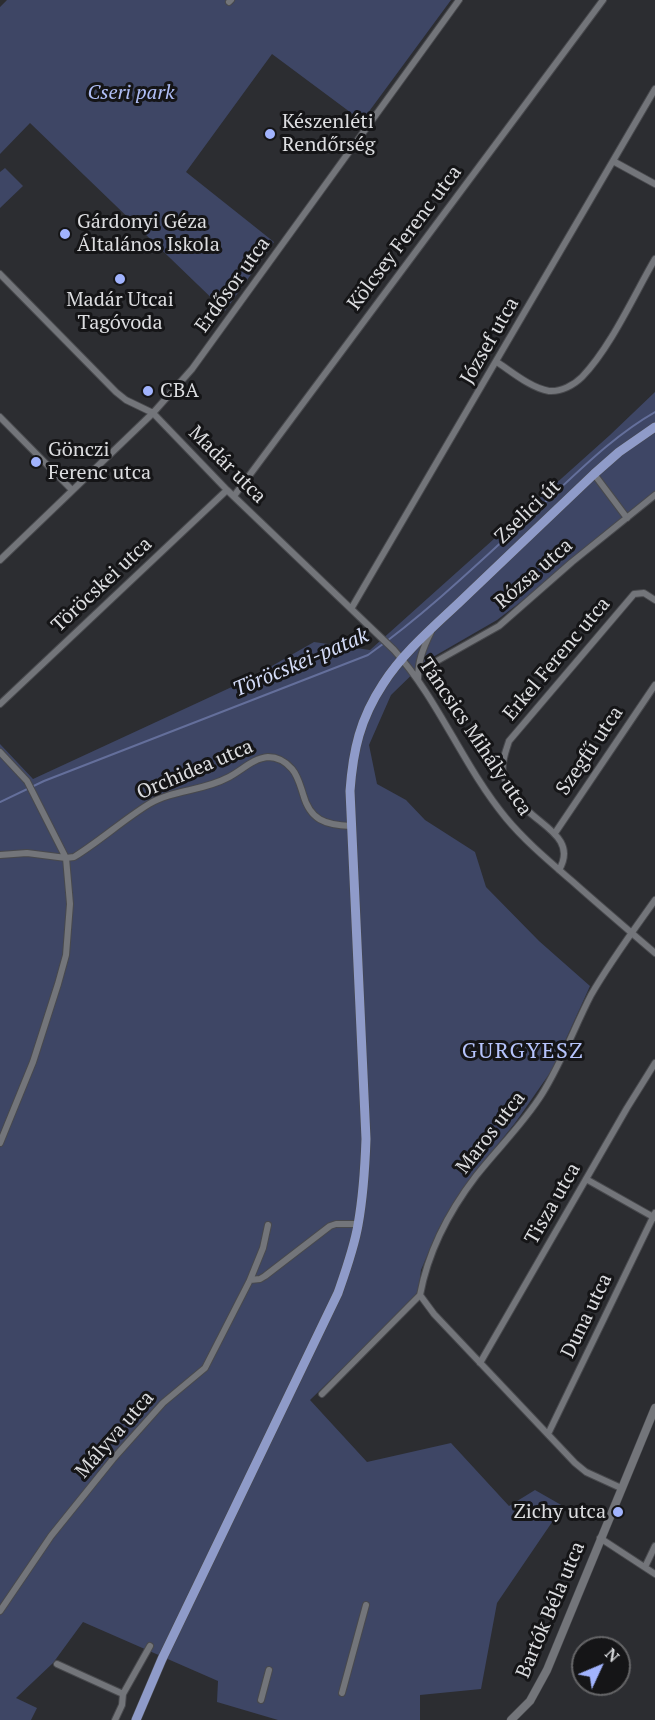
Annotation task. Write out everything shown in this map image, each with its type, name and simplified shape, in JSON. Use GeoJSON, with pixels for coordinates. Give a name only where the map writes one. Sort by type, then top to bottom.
{"type":"FeatureCollection","features":[{"type":"Feature","properties":{"kind":"main road","name":"Zselici út"},"geometry":{"type":"LineString","coordinates":[[136,1720],[162,1659],[338,1293],[358,1224],[364,1181],[366,1139],[350,792],[352,758],[358,737],[376,695],[403,659],[594,474],[619,452],[655,427]]}},
{"type":"Feature","properties":{"kind":"street","name":"Erdősor utca"},"geometry":{"type":"LineString","coordinates":[[0,560],[153,413],[192,369],[459,0]]}},
{"type":"Feature","properties":{"kind":"street","name":"Kölcsey Ferenc utca"},"geometry":{"type":"LineString","coordinates":[[234,496],[603,0]]}},
{"type":"Feature","properties":{"kind":"street","name":"József utca"},"geometry":{"type":"LineString","coordinates":[[351,609],[655,89]]}},
{"type":"Feature","properties":{"kind":"street"},"geometry":{"type":"LineString","coordinates":[[613,161],[655,184]]}},
{"type":"Feature","properties":{"kind":"street"},"geometry":{"type":"LineString","coordinates":[[497,362],[539,388],[551,391],[572,385],[582,377],[610,339],[655,259]]}},
{"type":"Feature","properties":{"kind":"street","name":"Madár utca"},"geometry":{"type":"LineString","coordinates":[[0,274],[116,392],[126,400],[153,413],[227,490],[403,659]]}},
{"type":"Feature","properties":{"kind":"street"},"geometry":{"type":"LineString","coordinates":[[1,420],[72,490]]}},
{"type":"Feature","properties":{"kind":"street"},"geometry":{"type":"LineString","coordinates":[[594,474],[627,518]]}},
{"type":"Feature","properties":{"kind":"street","name":"Töröcskei utca"},"geometry":{"type":"LineString","coordinates":[[0,704],[227,490]]}},
{"type":"Feature","properties":{"kind":"street","name":"Rózsa utca"},"geometry":{"type":"LineString","coordinates":[[428,666],[499,627],[572,562],[655,495]]}},
{"type":"Feature","properties":{"kind":"street","name":"Erkel Ferenc utca"},"geometry":{"type":"LineString","coordinates":[[555,833],[526,810],[511,791],[503,773],[509,741],[634,594],[644,593],[655,600]]}},
{"type":"Feature","properties":{"kind":"street"},"geometry":{"type":"LineString","coordinates":[[418,680],[421,654],[432,629]]}},
{"type":"Feature","properties":{"kind":"street","name":"Táncsics Mihály utca"},"geometry":{"type":"LineString","coordinates":[[403,659],[494,802],[525,839],[655,953]]}},
{"type":"Feature","properties":{"kind":"street","name":"Szegfű utca"},"geometry":{"type":"LineString","coordinates":[[555,833],[655,685]]}},
{"type":"Feature","properties":{"kind":"street"},"geometry":{"type":"LineString","coordinates":[[0,752],[27,781],[66,858],[70,904],[66,955],[33,1062],[0,1143]]}},
{"type":"Feature","properties":{"kind":"street","name":"Orchidea utca"},"geometry":{"type":"LineString","coordinates":[[66,858],[81,852],[151,803],[212,785],[256,760],[267,757],[286,763],[293,770],[299,781],[305,803],[322,822],[333,826],[351,826]]}},
{"type":"Feature","properties":{"kind":"street"},"geometry":{"type":"LineString","coordinates":[[555,833],[563,846],[564,853],[559,870]]}},
{"type":"Feature","properties":{"kind":"street"},"geometry":{"type":"LineString","coordinates":[[0,855],[27,853],[66,858]]}},
{"type":"Feature","properties":{"kind":"street","name":"Maros utca"},"geometry":{"type":"LineString","coordinates":[[420,1295],[424,1273],[442,1228],[475,1178],[541,1096],[556,1071],[603,973],[655,900]]}},
{"type":"Feature","properties":{"kind":"street","name":"Tisza utca"},"geometry":{"type":"LineString","coordinates":[[480,1363],[627,1107],[655,1063]]}},
{"type":"Feature","properties":{"kind":"street"},"geometry":{"type":"LineString","coordinates":[[586,1179],[654,1216]]}},
{"type":"Feature","properties":{"kind":"street","name":"Duna utca"},"geometry":{"type":"LineString","coordinates":[[548,1434],[654,1216]]}},
{"type":"Feature","properties":{"kind":"street"},"geometry":{"type":"LineString","coordinates":[[250,1280],[265,1276],[330,1226],[358,1224]]}},
{"type":"Feature","properties":{"kind":"street","name":"Mályva utca"},"geometry":{"type":"LineString","coordinates":[[0,1611],[51,1536],[113,1459],[162,1403],[206,1368],[250,1280],[263,1248],[268,1225]]}},
{"type":"Feature","properties":{"kind":"street"},"geometry":{"type":"LineString","coordinates":[[322,1394],[420,1295],[434,1314],[586,1472],[621,1488]]}},
{"type":"Feature","properties":{"kind":"street","name":"Bartók Béla utca"},"geometry":{"type":"LineString","coordinates":[[511,1720],[530,1701],[547,1670],[655,1408]]}},
{"type":"Feature","properties":{"kind":"street"},"geometry":{"type":"LineString","coordinates":[[600,1538],[655,1574]]}},
{"type":"Feature","properties":{"kind":"street"},"geometry":{"type":"LineString","coordinates":[[645,1566],[655,1546]]}},
{"type":"Feature","properties":{"kind":"street"},"geometry":{"type":"LineString","coordinates":[[342,1693],[366,1605]]}},
{"type":"Feature","properties":{"kind":"street"},"geometry":{"type":"LineString","coordinates":[[115,1720],[122,1705],[123,1694],[150,1646]]}},
{"type":"Feature","properties":{"kind":"street"},"geometry":{"type":"LineString","coordinates":[[57,1664],[123,1694]]}},
{"type":"Feature","properties":{"kind":"street"},"geometry":{"type":"LineString","coordinates":[[261,1700],[269,1670]]}},
{"type":"Feature","properties":{"kind":"green space","name":"Cseri park"},"geometry":{"type":"Polygon","coordinates":[[[7,0],[451,0],[362,121],[272,54],[186,172],[274,242],[225,311],[30,123],[0,154],[0,7],[7,0]]]}},
{"type":"Feature","properties":{"kind":"green space"},"geometry":{"type":"Polygon","coordinates":[[[5,168],[23,186],[0,208],[0,172],[5,168]]]}},
{"type":"Feature","properties":{"kind":"green space"},"geometry":{"type":"Polygon","coordinates":[[[655,392],[655,499],[497,620],[426,661],[391,695],[369,745],[377,784],[406,800],[425,820],[475,852],[486,887],[539,941],[590,986],[552,1070],[515,1123],[473,1175],[439,1228],[421,1270],[418,1295],[310,1400],[367,1462],[451,1443],[509,1506],[535,1490],[563,1506],[497,1603],[481,1689],[420,1695],[420,1720],[278,1720],[217,1702],[218,1681],[83,1622],[53,1663],[16,1698],[37,1708],[31,1720],[0,1720],[0,744],[33,779],[249,679],[314,642],[370,650],[655,392]]]}},
{"type":"Feature","properties":{"kind":"waterway","name":"Töröcskei-patak"},"geometry":{"type":"LineString","coordinates":[[0,802],[44,781],[368,655],[441,597],[578,471],[628,429],[655,412]]}},
{"type":"Feature","properties":{"kind":"place","name":"Készenléti Rendőrség"},"geometry":{"type":"Point","coordinates":[270,134]}},
{"type":"Feature","properties":{"kind":"place","name":"Gárdonyi Géza Általános Iskola"},"geometry":{"type":"Point","coordinates":[65,234]}},
{"type":"Feature","properties":{"kind":"place","name":"Madár Utcai Tagóvoda"},"geometry":{"type":"Point","coordinates":[120,279]}},
{"type":"Feature","properties":{"kind":"place","name":"CBA"},"geometry":{"type":"Point","coordinates":[148,391]}},
{"type":"Feature","properties":{"kind":"place","name":"Gönczi Ferenc utca"},"geometry":{"type":"Point","coordinates":[36,462]}},
{"type":"Feature","properties":{"kind":"place","name":"Zichy utca"},"geometry":{"type":"Point","coordinates":[618,1512]}},
{"type":"Feature","properties":{"kind":"district","name":"GURGYESZ"},"geometry":{"type":"Point","coordinates":[523,1052]}}]}
